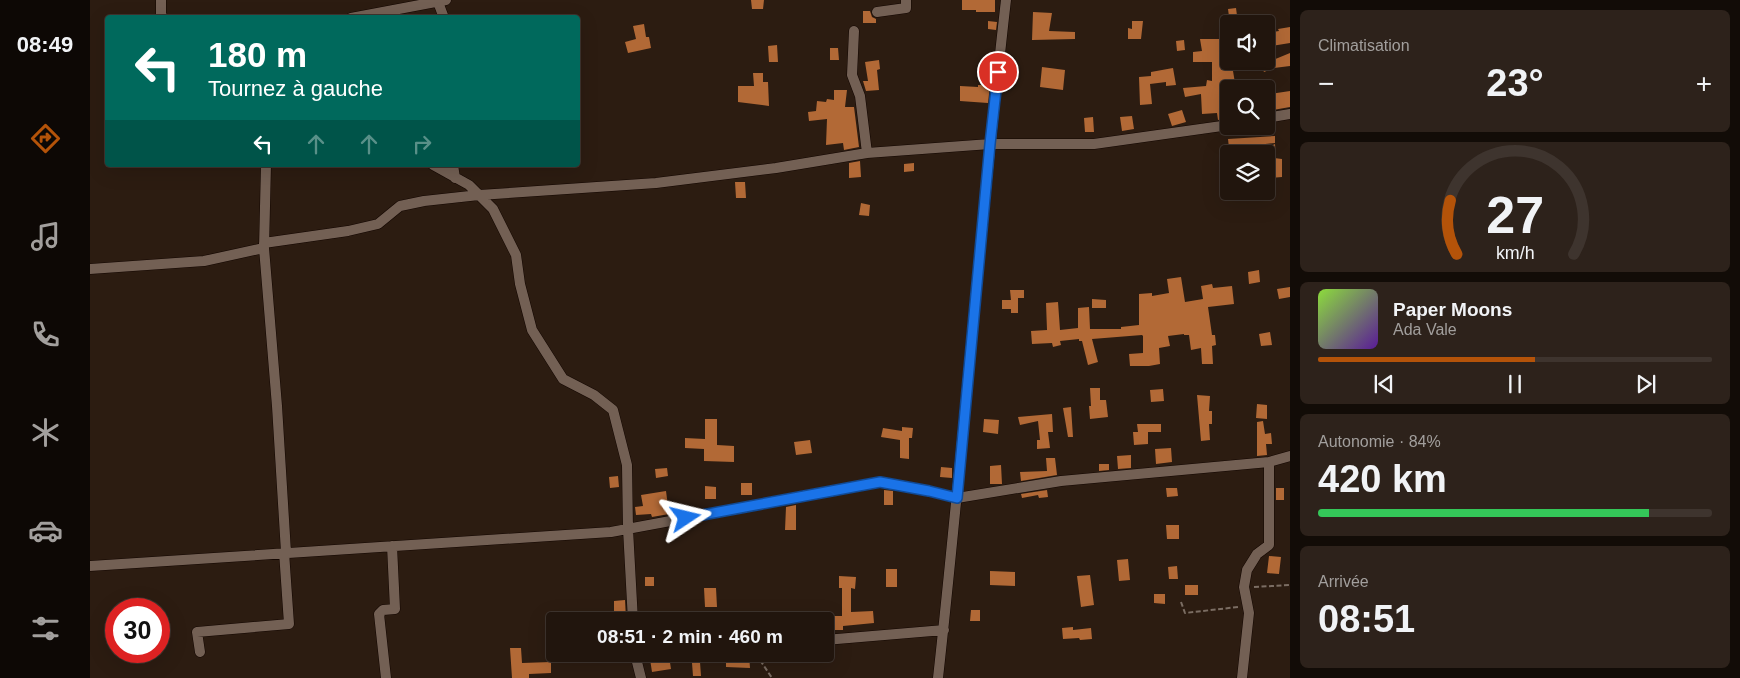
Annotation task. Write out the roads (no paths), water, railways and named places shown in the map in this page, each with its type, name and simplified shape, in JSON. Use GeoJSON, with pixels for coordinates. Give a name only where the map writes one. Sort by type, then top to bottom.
{"type":"FeatureCollection","features":[{"type":"Feature","properties":{"kind":"street"},"geometry":{"type":"LineString","coordinates":[[161,0],[162,15]]}},
{"type":"Feature","properties":{"kind":"street"},"geometry":{"type":"LineString","coordinates":[[877,12],[906,8],[906,0]]}},
{"type":"Feature","properties":{"kind":"street"},"geometry":{"type":"LineString","coordinates":[[938,678],[990,144],[1006,0]]}},
{"type":"Feature","properties":{"kind":"street"},"geometry":{"type":"LineString","coordinates":[[367,15],[442,1],[444,15]]}},
{"type":"Feature","properties":{"kind":"street"},"geometry":{"type":"LineString","coordinates":[[854,31],[852,75],[860,96],[866,153]]}},
{"type":"Feature","properties":{"kind":"street"},"geometry":{"type":"LineString","coordinates":[[1275,116],[1290,114]]}},
{"type":"Feature","properties":{"kind":"street"},"geometry":{"type":"LineString","coordinates":[[90,269],[204,261],[264,245],[378,224],[400,206],[424,201],[479,195],[656,183],[776,168],[866,153],[990,144],[1094,144],[1220,127]]}},
{"type":"Feature","properties":{"kind":"street"},"geometry":{"type":"LineString","coordinates":[[200,652],[196,632],[289,624],[277,406],[264,245],[266,167]]}},
{"type":"Feature","properties":{"kind":"street"},"geometry":{"type":"LineString","coordinates":[[436,167],[470,185],[493,210],[516,255],[520,284],[532,330],[563,379],[594,395],[613,410],[627,465],[633,612]]}},
{"type":"Feature","properties":{"kind":"street"},"geometry":{"type":"LineString","coordinates":[[453,167],[454,178]]}},
{"type":"Feature","properties":{"kind":"street"},"geometry":{"type":"LineString","coordinates":[[90,566],[610,532],[880,482],[957,498],[1061,480],[1269,462],[1290,456]]}},
{"type":"Feature","properties":{"kind":"street"},"geometry":{"type":"LineString","coordinates":[[1242,678],[1249,613],[1244,587],[1247,570],[1258,554],[1269,545],[1269,462]]}},
{"type":"Feature","properties":{"kind":"street"},"geometry":{"type":"LineString","coordinates":[[386,678],[379,614],[383,610],[395,609],[392,546]]}},
{"type":"Feature","properties":{"kind":"street"},"geometry":{"type":"LineString","coordinates":[[834,639],[944,630]]}},
{"type":"Feature","properties":{"kind":"street"},"geometry":{"type":"LineString","coordinates":[[637,662],[641,678]]}}]}
